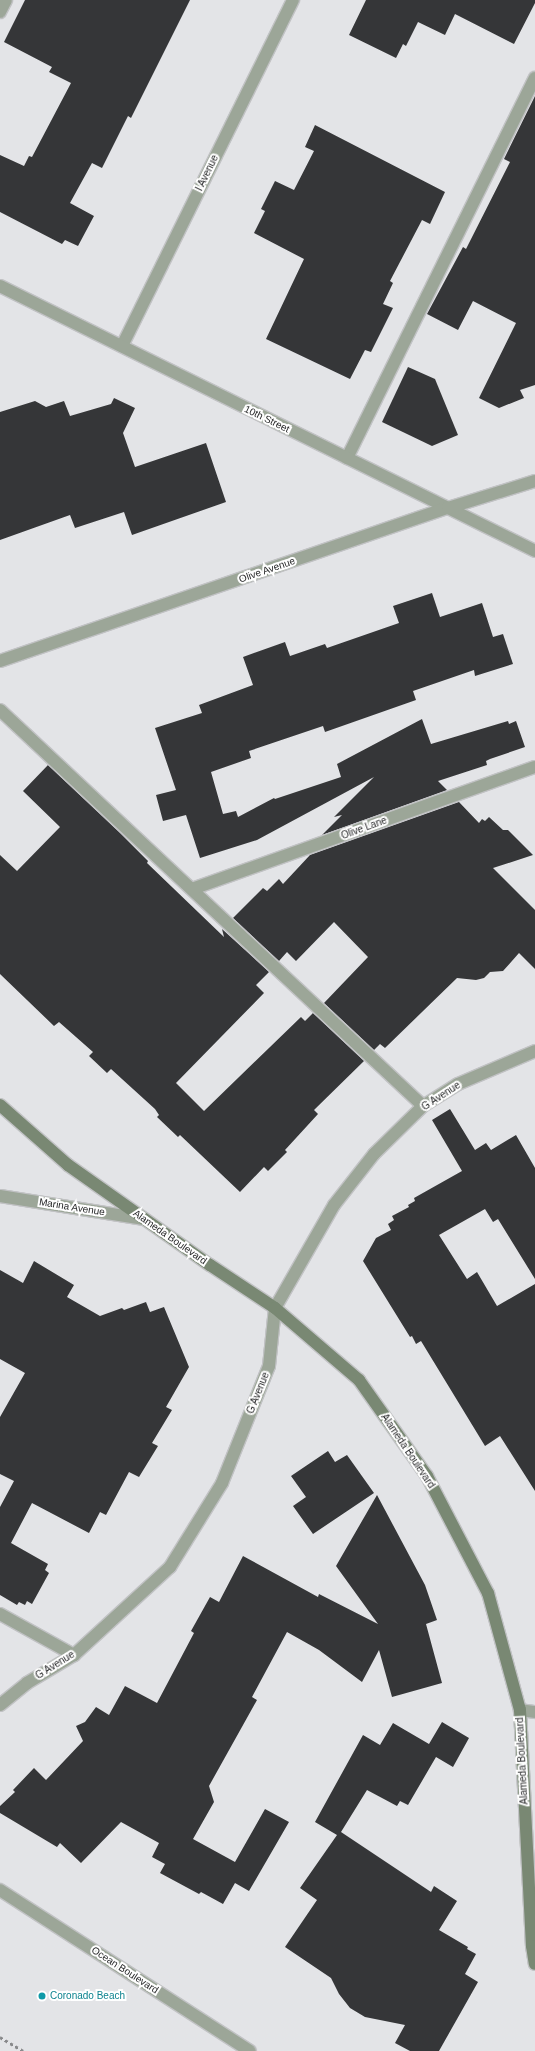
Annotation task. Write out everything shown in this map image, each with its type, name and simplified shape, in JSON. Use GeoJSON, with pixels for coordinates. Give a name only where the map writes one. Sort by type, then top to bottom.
{"type":"FeatureCollection","features":[{"type":"Feature","properties":{"kind":"main road","name":"Alameda Boulevard"},"geometry":{"type":"LineString","coordinates":[[0,1105],[68,1165],[144,1219],[275,1308],[358,1380],[427,1476],[488,1593],[520,1710],[531,1938],[535,1964]]}},
{"type":"Feature","properties":{"kind":"street"},"geometry":{"type":"LineString","coordinates":[[0,12],[6,0]]}},
{"type":"Feature","properties":{"kind":"street","name":"I Avenue"},"geometry":{"type":"LineString","coordinates":[[122,346],[293,0]]}},
{"type":"Feature","properties":{"kind":"street"},"geometry":{"type":"LineString","coordinates":[[347,458],[535,78]]}},
{"type":"Feature","properties":{"kind":"street","name":"10th Street"},"geometry":{"type":"LineString","coordinates":[[0,286],[535,551]]}},
{"type":"Feature","properties":{"kind":"street","name":"Olive Avenue"},"geometry":{"type":"LineString","coordinates":[[0,661],[448,508],[535,481]]}},
{"type":"Feature","properties":{"kind":"street"},"geometry":{"type":"LineString","coordinates":[[0,710],[423,1106]]}},
{"type":"Feature","properties":{"kind":"street","name":"Olive Lane"},"geometry":{"type":"LineString","coordinates":[[192,889],[535,767]]}},
{"type":"Feature","properties":{"kind":"street","name":"G Avenue"},"geometry":{"type":"LineString","coordinates":[[0,1705],[28,1683],[74,1655],[170,1567],[222,1483],[269,1366],[275,1308],[334,1205],[374,1154],[423,1106],[458,1084],[535,1051]]}},
{"type":"Feature","properties":{"kind":"street","name":"Marina Avenue"},"geometry":{"type":"LineString","coordinates":[[0,1196],[144,1219]]}},
{"type":"Feature","properties":{"kind":"street"},"geometry":{"type":"LineString","coordinates":[[0,1614],[74,1655]]}},
{"type":"Feature","properties":{"kind":"street"},"geometry":{"type":"LineString","coordinates":[[520,1710],[535,1712]]}},
{"type":"Feature","properties":{"kind":"street","name":"Ocean Boulevard"},"geometry":{"type":"LineString","coordinates":[[0,1890],[250,2051]]}},
{"type":"Feature","properties":{"kind":"path"},"geometry":{"type":"LineString","coordinates":[[0,2037],[23,2051]]}},
{"type":"Feature","properties":{"kind":"building"},"geometry":{"type":"Polygon","coordinates":[[[25,0],[190,0],[131,118],[128,116],[102,168],[92,163],[70,203],[94,216],[78,246],[65,240],[62,244],[0,212],[0,155],[24,166],[29,156],[32,157],[71,83],[49,72],[52,67],[4,42],[25,0]]]}},
{"type":"Feature","properties":{"kind":"building"},"geometry":{"type":"Polygon","coordinates":[[[366,0],[535,0],[535,3],[514,44],[455,14],[445,35],[418,22],[406,46],[403,44],[396,58],[349,35],[366,0]]]}},
{"type":"Feature","properties":{"kind":"building"},"geometry":{"type":"Polygon","coordinates":[[[535,96],[535,385],[520,390],[524,398],[499,408],[479,398],[516,323],[473,301],[458,330],[427,314],[463,247],[466,249],[510,162],[504,159],[535,96]]]}},
{"type":"Feature","properties":{"kind":"building"},"geometry":{"type":"Polygon","coordinates":[[[315,125],[445,192],[430,224],[422,220],[390,281],[393,283],[383,304],[393,308],[371,352],[365,350],[350,379],[266,339],[304,259],[254,233],[265,211],[261,209],[275,181],[294,190],[314,151],[305,147],[315,125]]]}},
{"type":"Feature","properties":{"kind":"building"},"geometry":{"type":"Polygon","coordinates":[[[408,367],[435,379],[458,435],[432,446],[382,422],[408,367]]]}},
{"type":"Feature","properties":{"kind":"building"},"geometry":{"type":"Polygon","coordinates":[[[114,398],[135,408],[123,433],[135,467],[206,443],[226,502],[132,535],[124,512],[75,528],[70,515],[0,540],[0,412],[35,401],[46,407],[64,401],[70,416],[111,404],[114,398]]]}},
{"type":"Feature","properties":{"kind":"building"},"geometry":{"type":"Polygon","coordinates":[[[432,593],[440,617],[482,603],[493,637],[503,634],[513,664],[475,676],[474,670],[413,691],[416,700],[325,732],[323,726],[249,751],[251,758],[211,772],[223,814],[236,811],[238,817],[274,798],[275,799],[341,777],[337,764],[422,719],[431,744],[508,721],[509,724],[516,721],[525,747],[490,759],[486,761],[487,765],[438,781],[447,790],[322,835],[342,815],[334,817],[374,777],[257,840],[200,858],[186,815],[163,821],[156,795],[176,790],[155,728],[202,713],[199,705],[253,685],[243,657],[285,642],[290,656],[325,644],[327,648],[399,623],[393,606],[432,593]]]}},
{"type":"Feature","properties":{"kind":"building"},"geometry":{"type":"Polygon","coordinates":[[[48,765],[120,833],[148,861],[147,863],[224,937],[222,929],[269,972],[256,985],[264,993],[176,1083],[204,1111],[301,1017],[305,1021],[313,1013],[364,1061],[314,1110],[318,1114],[285,1150],[287,1152],[268,1171],[264,1167],[240,1192],[180,1135],[178,1137],[157,1117],[159,1115],[155,1109],[111,1069],[107,1073],[89,1056],[93,1052],[59,1022],[54,1026],[0,974],[0,855],[17,871],[60,827],[23,791],[48,765]]]}},
{"type":"Feature","properties":{"kind":"building"},"geometry":{"type":"Polygon","coordinates":[[[459,802],[479,823],[482,819],[485,821],[489,817],[503,830],[508,830],[533,855],[493,868],[535,910],[535,969],[519,953],[503,971],[490,972],[484,978],[476,980],[457,978],[385,1048],[380,1044],[374,1050],[324,1003],[368,957],[334,922],[296,961],[287,952],[279,961],[233,918],[263,888],[267,891],[279,879],[283,884],[310,855],[459,802]]]}},
{"type":"Feature","properties":{"kind":"building"},"geometry":{"type":"Polygon","coordinates":[[[450,1109],[475,1150],[486,1143],[491,1150],[516,1135],[535,1168],[535,1279],[498,1219],[493,1222],[485,1209],[439,1235],[467,1279],[477,1272],[497,1306],[535,1284],[535,1491],[500,1436],[485,1446],[421,1341],[416,1344],[412,1336],[410,1337],[363,1261],[376,1238],[391,1230],[388,1224],[394,1220],[392,1216],[409,1207],[408,1205],[415,1201],[414,1198],[462,1171],[432,1120],[450,1109]]]}},
{"type":"Feature","properties":{"kind":"building"},"geometry":{"type":"Polygon","coordinates":[[[34,1261],[74,1285],[67,1297],[100,1316],[122,1308],[124,1310],[146,1302],[150,1312],[164,1307],[189,1367],[166,1407],[172,1410],[152,1443],[158,1446],[139,1477],[129,1472],[106,1515],[100,1512],[89,1533],[32,1503],[11,1543],[48,1564],[45,1570],[49,1573],[32,1604],[27,1601],[25,1605],[19,1602],[17,1605],[0,1595],[0,1507],[14,1481],[0,1474],[0,1417],[25,1373],[0,1359],[0,1270],[23,1283],[34,1261]]]}},
{"type":"Feature","properties":{"kind":"building"},"geometry":{"type":"Polygon","coordinates":[[[328,1451],[335,1462],[347,1455],[374,1493],[313,1534],[293,1506],[306,1497],[291,1476],[328,1451]]]}},
{"type":"Feature","properties":{"kind":"building"},"geometry":{"type":"Polygon","coordinates":[[[377,1495],[425,1585],[437,1620],[426,1624],[442,1683],[392,1697],[379,1650],[362,1682],[319,1650],[287,1632],[252,1697],[257,1700],[209,1786],[214,1802],[193,1839],[235,1862],[265,1809],[289,1822],[249,1891],[235,1883],[223,1904],[201,1892],[199,1894],[160,1873],[165,1864],[152,1857],[159,1843],[121,1822],[81,1863],[60,1843],[57,1847],[0,1813],[0,1806],[15,1792],[13,1790],[34,1768],[46,1780],[83,1741],[76,1726],[85,1722],[96,1707],[109,1715],[125,1686],[157,1703],[194,1633],[191,1631],[210,1597],[219,1602],[243,1556],[318,1597],[319,1594],[378,1624],[336,1566],[377,1495]]]}},
{"type":"Feature","properties":{"kind":"building"},"geometry":{"type":"Polygon","coordinates":[[[442,1722],[469,1738],[453,1767],[436,1757],[408,1805],[400,1801],[397,1806],[367,1790],[341,1832],[431,1892],[434,1886],[457,1901],[439,1930],[468,1947],[467,1949],[476,1954],[465,1974],[478,1982],[439,2051],[410,2051],[395,2043],[405,2025],[365,2017],[350,2008],[339,1994],[331,1978],[285,1947],[317,1900],[300,1888],[337,1835],[315,1822],[363,1735],[380,1745],[393,1723],[429,1744],[442,1722]]]}},
{"type":"Feature","properties":{"kind":"place","name":"Coronado Beach"},"geometry":{"type":"Point","coordinates":[42,1996]}}]}
